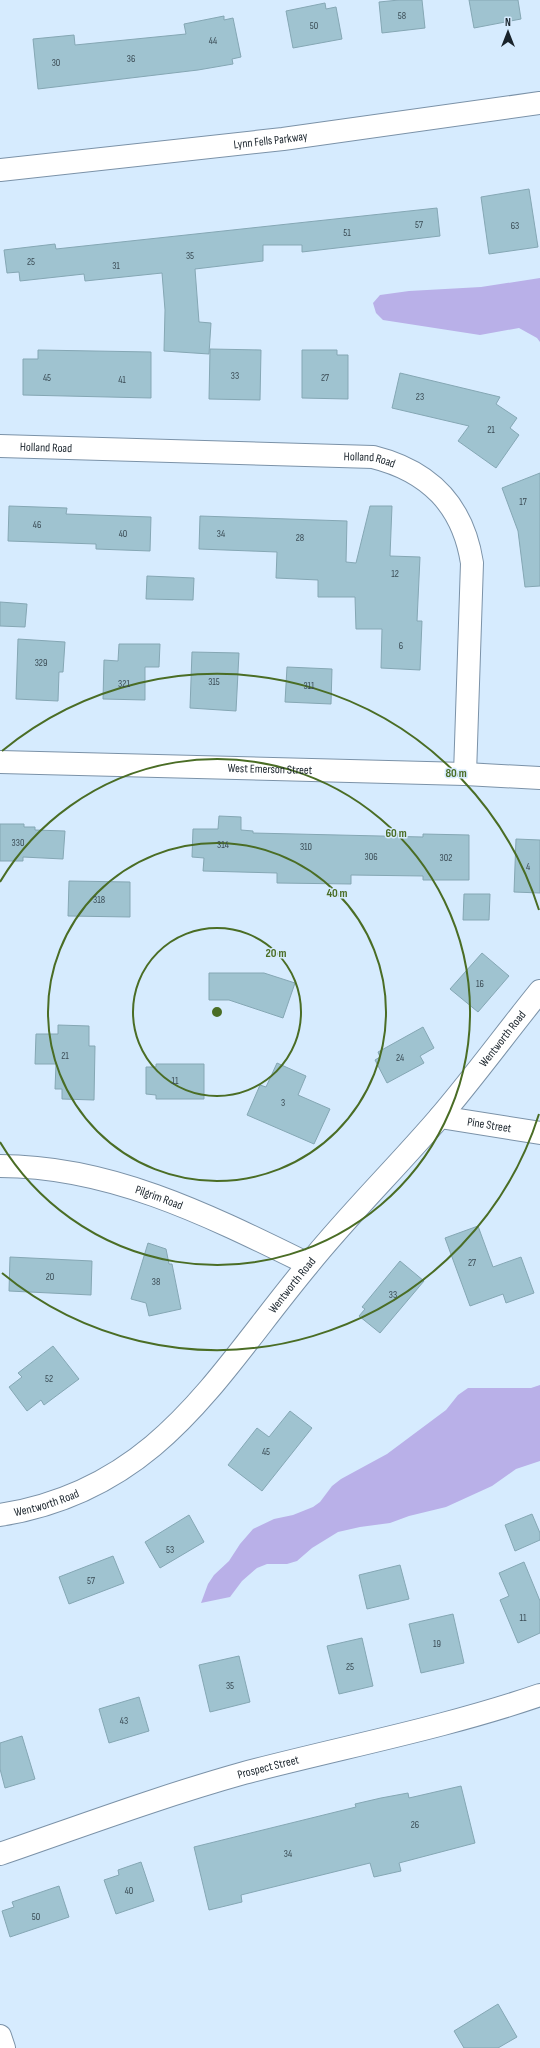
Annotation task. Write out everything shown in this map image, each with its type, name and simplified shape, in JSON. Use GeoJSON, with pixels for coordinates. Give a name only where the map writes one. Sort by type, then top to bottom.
{"type":"FeatureCollection","features":[{"type":"Feature","properties":{"kind":"street","name":"Lynn Fells Parkway"},"geometry":{"type":"LineString","coordinates":[[0,170],[283,139],[540,103]]}},
{"type":"Feature","properties":{"kind":"street","name":"Holland Road"},"geometry":{"type":"LineString","coordinates":[[0,446],[373,457],[400,465],[424,479],[445,498],[457,516],[466,535],[472,563],[465,774]]}},
{"type":"Feature","properties":{"kind":"street","name":"West Emerson Street"},"geometry":{"type":"LineString","coordinates":[[0,762],[465,774],[540,778]]}},
{"type":"Feature","properties":{"kind":"street","name":"Wentworth Road"},"geometry":{"type":"LineString","coordinates":[[0,1515],[45,1506],[76,1494],[114,1475],[146,1453],[182,1420],[244,1348],[308,1264],[440,1117],[540,991]]}},
{"type":"Feature","properties":{"kind":"street","name":"Pine Street"},"geometry":{"type":"LineString","coordinates":[[440,1117],[540,1133]]}},
{"type":"Feature","properties":{"kind":"street","name":"Pilgrim Road"},"geometry":{"type":"LineString","coordinates":[[0,1166],[64,1170],[117,1182],[191,1208],[308,1264]]}},
{"type":"Feature","properties":{"kind":"street","name":"Prospect Street"},"geometry":{"type":"LineString","coordinates":[[0,1854],[244,1773],[453,1721],[540,1695]]}},
{"type":"Feature","properties":{"kind":"street"},"geometry":{"type":"LineString","coordinates":[[0,2036],[4,2048]]}},
{"type":"Feature","properties":{"kind":"shaded area"},"geometry":{"type":"Polygon","coordinates":[[[540,278],[540,342],[537,338],[519,328],[480,335],[383,320],[376,313],[373,303],[380,295],[409,291],[481,287],[540,278]]]}},
{"type":"Feature","properties":{"kind":"shaded area"},"geometry":{"type":"Polygon","coordinates":[[[540,1385],[540,1461],[516,1469],[492,1486],[446,1507],[409,1516],[390,1523],[338,1532],[312,1548],[297,1561],[287,1564],[267,1564],[257,1568],[242,1581],[230,1597],[201,1603],[208,1584],[214,1575],[229,1561],[240,1544],[253,1529],[274,1519],[293,1515],[313,1507],[320,1502],[332,1486],[341,1479],[387,1454],[446,1410],[458,1395],[468,1388],[531,1388],[540,1385]]]}},
{"type":"Feature","properties":{"kind":"building"},"geometry":{"type":"Polygon","coordinates":[[[422,0],[425,28],[382,33],[379,2],[422,0]]]}},
{"type":"Feature","properties":{"kind":"building"},"geometry":{"type":"Polygon","coordinates":[[[469,0],[518,0],[521,19],[474,28],[469,0]]]}},
{"type":"Feature","properties":{"kind":"building"},"geometry":{"type":"Polygon","coordinates":[[[325,3],[326,9],[336,7],[342,39],[293,48],[286,11],[325,3]]]}},
{"type":"Feature","properties":{"kind":"building"},"geometry":{"type":"Polygon","coordinates":[[[224,16],[224,20],[233,18],[241,57],[232,59],[233,64],[198,70],[38,89],[33,39],[74,35],[75,45],[186,34],[184,24],[224,16]]]}},
{"type":"Feature","properties":{"kind":"building"},"geometry":{"type":"Polygon","coordinates":[[[529,189],[538,247],[489,254],[481,197],[529,189]]]}},
{"type":"Feature","properties":{"kind":"building"},"geometry":{"type":"Polygon","coordinates":[[[437,208],[440,236],[302,252],[302,245],[263,245],[263,261],[195,269],[199,322],[211,323],[209,354],[164,351],[165,310],[162,273],[85,281],[84,274],[20,281],[19,272],[7,273],[4,250],[55,244],[56,249],[437,208]]]}},
{"type":"Feature","properties":{"kind":"building"},"geometry":{"type":"Polygon","coordinates":[[[210,349],[261,350],[260,400],[209,399],[210,349]]]}},
{"type":"Feature","properties":{"kind":"building"},"geometry":{"type":"Polygon","coordinates":[[[38,350],[151,352],[151,398],[23,395],[23,359],[38,359],[38,350]]]}},
{"type":"Feature","properties":{"kind":"building"},"geometry":{"type":"Polygon","coordinates":[[[302,350],[337,350],[337,355],[348,355],[348,399],[302,398],[302,350]]]}},
{"type":"Feature","properties":{"kind":"building"},"geometry":{"type":"Polygon","coordinates":[[[400,373],[500,397],[496,404],[517,418],[510,428],[519,435],[496,468],[458,441],[469,426],[392,408],[400,373]]]}},
{"type":"Feature","properties":{"kind":"building"},"geometry":{"type":"Polygon","coordinates":[[[540,473],[540,586],[525,587],[518,531],[502,488],[540,473]]]}},
{"type":"Feature","properties":{"kind":"building"},"geometry":{"type":"Polygon","coordinates":[[[9,506],[67,508],[66,514],[151,517],[150,551],[96,549],[96,544],[8,541],[9,506]]]}},
{"type":"Feature","properties":{"kind":"building"},"geometry":{"type":"Polygon","coordinates":[[[370,506],[392,506],[390,556],[420,557],[417,621],[422,621],[420,670],[381,668],[382,629],[356,629],[355,597],[318,597],[318,580],[276,578],[277,552],[199,549],[200,516],[347,521],[346,562],[356,563],[370,506]]]}},
{"type":"Feature","properties":{"kind":"building"},"geometry":{"type":"Polygon","coordinates":[[[147,576],[194,578],[193,600],[146,599],[147,576]]]}},
{"type":"Feature","properties":{"kind":"building"},"geometry":{"type":"Polygon","coordinates":[[[0,602],[27,604],[25,627],[0,626],[0,602]]]}},
{"type":"Feature","properties":{"kind":"building"},"geometry":{"type":"Polygon","coordinates":[[[18,639],[65,642],[63,672],[59,672],[58,701],[16,699],[18,639]]]}},
{"type":"Feature","properties":{"kind":"building"},"geometry":{"type":"Polygon","coordinates":[[[119,644],[160,644],[159,667],[145,667],[145,700],[103,699],[104,660],[118,661],[119,644]]]}},
{"type":"Feature","properties":{"kind":"building"},"geometry":{"type":"Polygon","coordinates":[[[192,652],[239,653],[236,711],[190,708],[192,652]]]}},
{"type":"Feature","properties":{"kind":"building"},"geometry":{"type":"Polygon","coordinates":[[[287,667],[332,669],[331,704],[285,702],[287,667]]]}},
{"type":"Feature","properties":{"kind":"building"},"geometry":{"type":"Polygon","coordinates":[[[219,816],[241,817],[241,830],[253,831],[253,833],[423,837],[423,834],[469,835],[469,880],[423,880],[423,876],[351,875],[351,884],[277,883],[277,873],[203,871],[204,858],[192,857],[193,829],[218,829],[219,816]]]}},
{"type":"Feature","properties":{"kind":"building"},"geometry":{"type":"Polygon","coordinates":[[[0,824],[24,824],[24,827],[35,827],[35,830],[65,831],[63,859],[23,857],[23,861],[0,861],[0,824]]]}},
{"type":"Feature","properties":{"kind":"building"},"geometry":{"type":"Polygon","coordinates":[[[516,839],[540,840],[540,893],[514,892],[516,839]]]}},
{"type":"Feature","properties":{"kind":"building"},"geometry":{"type":"Polygon","coordinates":[[[69,881],[130,882],[130,917],[68,916],[69,881]]]}},
{"type":"Feature","properties":{"kind":"building"},"geometry":{"type":"Polygon","coordinates":[[[464,894],[490,894],[489,920],[463,920],[464,894]]]}},
{"type":"Feature","properties":{"kind":"building"},"geometry":{"type":"Polygon","coordinates":[[[482,953],[509,976],[478,1012],[450,989],[482,953]]]}},
{"type":"Feature","properties":{"kind":"building"},"geometry":{"type":"Polygon","coordinates":[[[209,973],[264,973],[295,983],[283,1018],[229,1000],[209,1000],[209,973]]]}},
{"type":"Feature","properties":{"kind":"building"},"geometry":{"type":"Polygon","coordinates":[[[58,1025],[89,1026],[89,1046],[95,1046],[94,1100],[62,1099],[62,1089],[55,1089],[56,1064],[35,1064],[36,1034],[58,1034],[58,1025]]]}},
{"type":"Feature","properties":{"kind":"building"},"geometry":{"type":"Polygon","coordinates":[[[423,1027],[434,1048],[420,1056],[424,1063],[387,1083],[375,1060],[380,1057],[378,1052],[423,1027]]]}},
{"type":"Feature","properties":{"kind":"building"},"geometry":{"type":"Polygon","coordinates":[[[277,1063],[306,1076],[298,1095],[330,1109],[314,1144],[247,1115],[260,1085],[266,1087],[277,1063]]]}},
{"type":"Feature","properties":{"kind":"building"},"geometry":{"type":"Polygon","coordinates":[[[156,1064],[204,1064],[204,1099],[156,1099],[156,1095],[146,1094],[146,1067],[156,1067],[156,1064]]]}},
{"type":"Feature","properties":{"kind":"building"},"geometry":{"type":"Polygon","coordinates":[[[478,1226],[493,1267],[521,1257],[534,1293],[506,1303],[503,1294],[470,1306],[445,1238],[478,1226]]]}},
{"type":"Feature","properties":{"kind":"building"},"geometry":{"type":"Polygon","coordinates":[[[148,1243],[166,1249],[169,1264],[172,1264],[181,1309],[149,1316],[146,1303],[131,1299],[148,1243]]]}},
{"type":"Feature","properties":{"kind":"building"},"geometry":{"type":"Polygon","coordinates":[[[10,1257],[92,1261],[91,1295],[9,1291],[10,1257]]]}},
{"type":"Feature","properties":{"kind":"building"},"geometry":{"type":"Polygon","coordinates":[[[400,1261],[424,1281],[380,1333],[359,1316],[365,1309],[362,1307],[400,1261]]]}},
{"type":"Feature","properties":{"kind":"building"},"geometry":{"type":"Polygon","coordinates":[[[53,1346],[79,1379],[44,1405],[41,1400],[27,1411],[9,1387],[22,1377],[18,1373],[53,1346]]]}},
{"type":"Feature","properties":{"kind":"building"},"geometry":{"type":"Polygon","coordinates":[[[290,1411],[312,1428],[262,1491],[228,1465],[257,1428],[269,1437],[290,1411]]]}},
{"type":"Feature","properties":{"kind":"building"},"geometry":{"type":"Polygon","coordinates":[[[532,1514],[540,1533],[540,1540],[515,1551],[505,1525],[532,1514]]]}},
{"type":"Feature","properties":{"kind":"building"},"geometry":{"type":"Polygon","coordinates":[[[189,1515],[204,1542],[160,1568],[145,1542],[189,1515]]]}},
{"type":"Feature","properties":{"kind":"building"},"geometry":{"type":"Polygon","coordinates":[[[113,1556],[124,1583],[69,1604],[59,1577],[113,1556]]]}},
{"type":"Feature","properties":{"kind":"building"},"geometry":{"type":"Polygon","coordinates":[[[524,1562],[540,1601],[540,1633],[518,1643],[500,1600],[509,1596],[499,1573],[524,1562]]]}},
{"type":"Feature","properties":{"kind":"building"},"geometry":{"type":"Polygon","coordinates":[[[400,1565],[409,1599],[367,1609],[359,1575],[400,1565]]]}},
{"type":"Feature","properties":{"kind":"building"},"geometry":{"type":"Polygon","coordinates":[[[453,1614],[464,1663],[421,1673],[409,1624],[453,1614]]]}},
{"type":"Feature","properties":{"kind":"building"},"geometry":{"type":"Polygon","coordinates":[[[362,1638],[373,1686],[339,1694],[327,1646],[362,1638]]]}},
{"type":"Feature","properties":{"kind":"building"},"geometry":{"type":"Polygon","coordinates":[[[239,1656],[250,1702],[210,1712],[199,1665],[239,1656]]]}},
{"type":"Feature","properties":{"kind":"building"},"geometry":{"type":"Polygon","coordinates":[[[139,1697],[149,1731],[109,1743],[99,1709],[139,1697]]]}},
{"type":"Feature","properties":{"kind":"building"},"geometry":{"type":"Polygon","coordinates":[[[22,1736],[35,1779],[5,1788],[0,1769],[0,1743],[22,1736]]]}},
{"type":"Feature","properties":{"kind":"building"},"geometry":{"type":"Polygon","coordinates":[[[461,1786],[475,1843],[399,1863],[401,1871],[374,1877],[370,1863],[241,1895],[242,1902],[209,1910],[194,1847],[356,1807],[355,1804],[381,1798],[408,1793],[409,1798],[461,1786]]]}},
{"type":"Feature","properties":{"kind":"building"},"geometry":{"type":"Polygon","coordinates":[[[141,1862],[154,1901],[116,1914],[104,1880],[119,1875],[118,1870],[141,1862]]]}},
{"type":"Feature","properties":{"kind":"building"},"geometry":{"type":"Polygon","coordinates":[[[59,1886],[69,1917],[10,1937],[2,1911],[14,1907],[12,1902],[59,1886]]]}},
{"type":"Feature","properties":{"kind":"building"},"geometry":{"type":"Polygon","coordinates":[[[498,2004],[517,2037],[498,2048],[464,2048],[454,2031],[498,2004]]]}}]}
